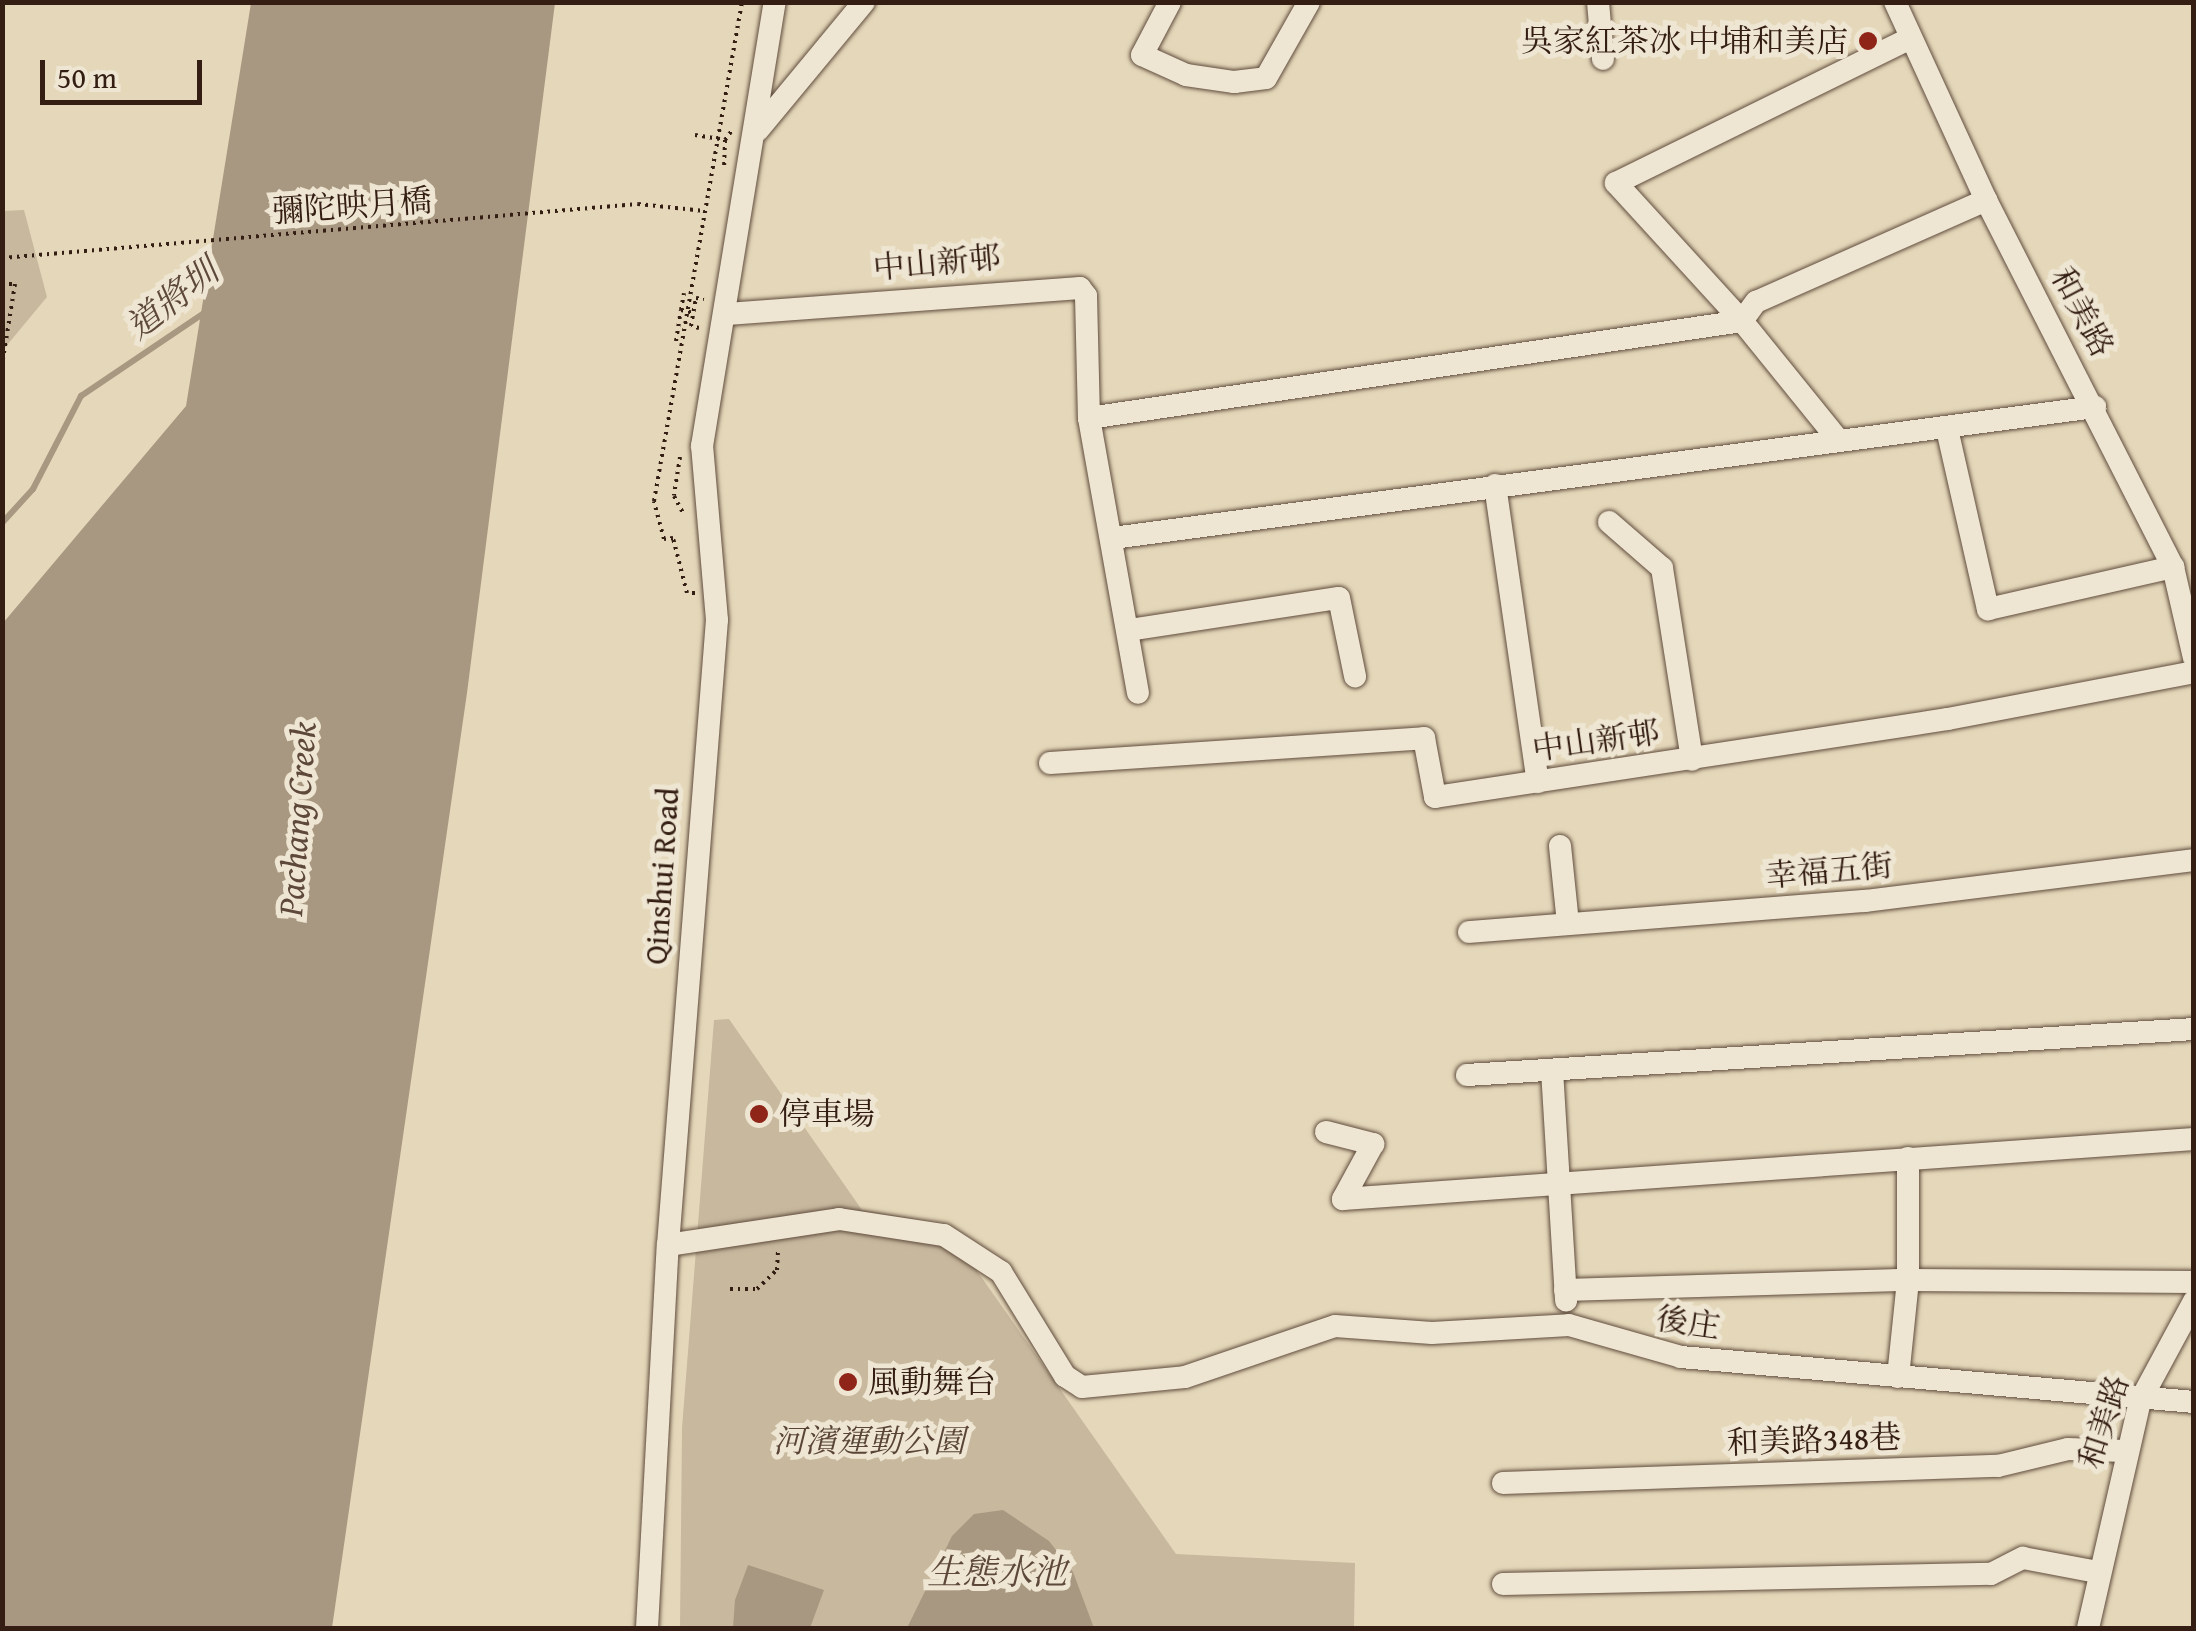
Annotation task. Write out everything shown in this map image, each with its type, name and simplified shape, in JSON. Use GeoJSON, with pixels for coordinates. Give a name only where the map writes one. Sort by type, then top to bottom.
{"type":"FeatureCollection","features":[{"type":"Feature","properties":{"kind":"street","name":"Qinshui Road"},"geometry":{"type":"LineString","coordinates":[[647,1628],[668,1245],[717,620],[702,446],[727,314],[775,2]]}},
{"type":"Feature","properties":{"kind":"street"},"geometry":{"type":"LineString","coordinates":[[756,132],[864,2]]}},
{"type":"Feature","properties":{"kind":"street"},"geometry":{"type":"LineString","coordinates":[[1170,2],[1142,55],[1186,75],[1234,82],[1266,78],[1308,2]]}},
{"type":"Feature","properties":{"kind":"street"},"geometry":{"type":"LineString","coordinates":[[1598,2],[1603,58]]}},
{"type":"Feature","properties":{"kind":"street","name":"和美路"},"geometry":{"type":"LineString","coordinates":[[1894,2],[1907,40],[1986,200],[2173,566],[2194,658]]}},
{"type":"Feature","properties":{"kind":"street"},"geometry":{"type":"LineString","coordinates":[[1836,437],[1742,320],[1616,183],[1907,40]]}},
{"type":"Feature","properties":{"kind":"street"},"geometry":{"type":"LineString","coordinates":[[1088,418],[1742,320],[1756,302],[1986,200]]}},
{"type":"Feature","properties":{"kind":"street","name":"中山新邨"},"geometry":{"type":"LineString","coordinates":[[727,314],[1067,284],[1086,296],[1088,418],[1113,538],[1138,694]]}},
{"type":"Feature","properties":{"kind":"street"},"geometry":{"type":"LineString","coordinates":[[1113,538],[1836,437],[1948,430],[2095,407]]}},
{"type":"Feature","properties":{"kind":"street"},"geometry":{"type":"LineString","coordinates":[[1948,430],[1988,609],[2173,566]]}},
{"type":"Feature","properties":{"kind":"street"},"geometry":{"type":"LineString","coordinates":[[1495,484],[1538,782]]}},
{"type":"Feature","properties":{"kind":"street"},"geometry":{"type":"LineString","coordinates":[[1609,522],[1662,568],[1692,760]]}},
{"type":"Feature","properties":{"kind":"street"},"geometry":{"type":"LineString","coordinates":[[1128,630],[1339,598],[1354,676]]}},
{"type":"Feature","properties":{"kind":"street","name":"中山新邨"},"geometry":{"type":"LineString","coordinates":[[1050,764],[1424,738],[1435,797],[1692,760],[2194,672]]}},
{"type":"Feature","properties":{"kind":"street"},"geometry":{"type":"LineString","coordinates":[[1560,846],[1568,924]]}},
{"type":"Feature","properties":{"kind":"street","name":"幸福五街"},"geometry":{"type":"LineString","coordinates":[[1469,932],[1865,902],[2194,860]]}},
{"type":"Feature","properties":{"kind":"street"},"geometry":{"type":"LineString","coordinates":[[1467,1075],[2194,1029]]}},
{"type":"Feature","properties":{"kind":"street"},"geometry":{"type":"LineString","coordinates":[[1552,1070],[1556,1179],[1570,1325]]}},
{"type":"Feature","properties":{"kind":"street"},"geometry":{"type":"LineString","coordinates":[[1326,1132],[1373,1144],[1344,1199],[1556,1179],[2194,1140]]}},
{"type":"Feature","properties":{"kind":"street"},"geometry":{"type":"LineString","coordinates":[[1898,1377],[1908,1280],[1908,1158]]}},
{"type":"Feature","properties":{"kind":"street","name":"後庄"},"geometry":{"type":"LineString","coordinates":[[782,1225],[839,1220],[944,1235],[1000,1272],[1065,1376],[1082,1388],[1185,1377],[1336,1326],[1432,1333],[1570,1325],[1681,1357],[2194,1402]]}},
{"type":"Feature","properties":{"kind":"street"},"geometry":{"type":"LineString","coordinates":[[668,1245],[782,1225]]}},
{"type":"Feature","properties":{"kind":"street","name":"後庄"},"geometry":{"type":"LineString","coordinates":[[1565,1290],[1908,1280],[2194,1282]]}},
{"type":"Feature","properties":{"kind":"street","name":"和美路"},"geometry":{"type":"LineString","coordinates":[[2088,1628],[2124,1451],[2140,1400],[2194,1301]]}},
{"type":"Feature","properties":{"kind":"street","name":"和美路348巷"},"geometry":{"type":"LineString","coordinates":[[1503,1483],[1998,1466],[2068,1449],[2124,1451]]}},
{"type":"Feature","properties":{"kind":"street"},"geometry":{"type":"LineString","coordinates":[[1503,1584],[1991,1574],[2023,1558],[2097,1572]]}},
{"type":"Feature","properties":{"kind":"path"},"geometry":{"type":"LineString","coordinates":[[686,593],[673,538],[664,538],[654,501],[704,211],[722,140],[742,2]]}},
{"type":"Feature","properties":{"kind":"path"},"geometry":{"type":"LineString","coordinates":[[727,128],[722,140],[724,181],[736,112]]}},
{"type":"Feature","properties":{"kind":"path"},"geometry":{"type":"LineString","coordinates":[[695,135],[722,140]]}},
{"type":"Feature","properties":{"kind":"path","name":"彌陀映月橋"},"geometry":{"type":"LineString","coordinates":[[2,258],[638,204],[704,211]]}},
{"type":"Feature","properties":{"kind":"path"},"geometry":{"type":"LineString","coordinates":[[696,343],[707,280]]}},
{"type":"Feature","properties":{"kind":"path"},"geometry":{"type":"LineString","coordinates":[[2,284],[15,284],[2,364]]}},
{"type":"Feature","properties":{"kind":"path"},"geometry":{"type":"LineString","coordinates":[[684,294],[691,326],[699,328]]}},
{"type":"Feature","properties":{"kind":"path"},"geometry":{"type":"LineString","coordinates":[[676,342],[687,311],[696,298],[704,299]]}},
{"type":"Feature","properties":{"kind":"path"},"geometry":{"type":"LineString","coordinates":[[682,443],[674,496],[688,524]]}},
{"type":"Feature","properties":{"kind":"path"},"geometry":{"type":"LineString","coordinates":[[693,576],[695,600]]}},
{"type":"Feature","properties":{"kind":"path"},"geometry":{"type":"LineString","coordinates":[[730,1289],[757,1289],[777,1270],[782,1225]]}},
{"type":"Feature","properties":{"kind":"green space"},"geometry":{"type":"Polygon","coordinates":[[[24,210],[47,297],[3,350],[3,211],[24,210]]]}},
{"type":"Feature","properties":{"kind":"green space","name":"河濱運動公園"},"geometry":{"type":"Polygon","coordinates":[[[729,1019],[862,1210],[944,1224],[1176,1554],[1355,1563],[1354,1628],[680,1628],[682,1428],[714,1020],[729,1019]]]}},
{"type":"Feature","properties":{"kind":"water","name":"Pachang Creek"},"geometry":{"type":"Polygon","coordinates":[[[251,3],[555,3],[467,693],[332,1628],[3,1628],[3,623],[186,406],[251,3]]]}},
{"type":"Feature","properties":{"kind":"water","name":"生態水池"},"geometry":{"type":"Polygon","coordinates":[[[1003,1510],[1049,1541],[1073,1572],[1094,1628],[907,1628],[952,1536],[974,1514],[1003,1510]]]}},
{"type":"Feature","properties":{"kind":"water"},"geometry":{"type":"Polygon","coordinates":[[[748,1565],[824,1590],[810,1628],[733,1628],[735,1600],[748,1565]]]}},
{"type":"Feature","properties":{"kind":"waterway","name":"道將圳"},"geometry":{"type":"LineString","coordinates":[[2,523],[33,489],[81,396],[204,313]]}},
{"type":"Feature","properties":{"kind":"place","name":"吳家紅茶冰 中埔和美店"},"geometry":{"type":"Point","coordinates":[1868,41]}},
{"type":"Feature","properties":{"kind":"place","name":"停車場"},"geometry":{"type":"Point","coordinates":[759,1114]}},
{"type":"Feature","properties":{"kind":"place","name":"風動舞台"},"geometry":{"type":"Point","coordinates":[848,1382]}}]}
